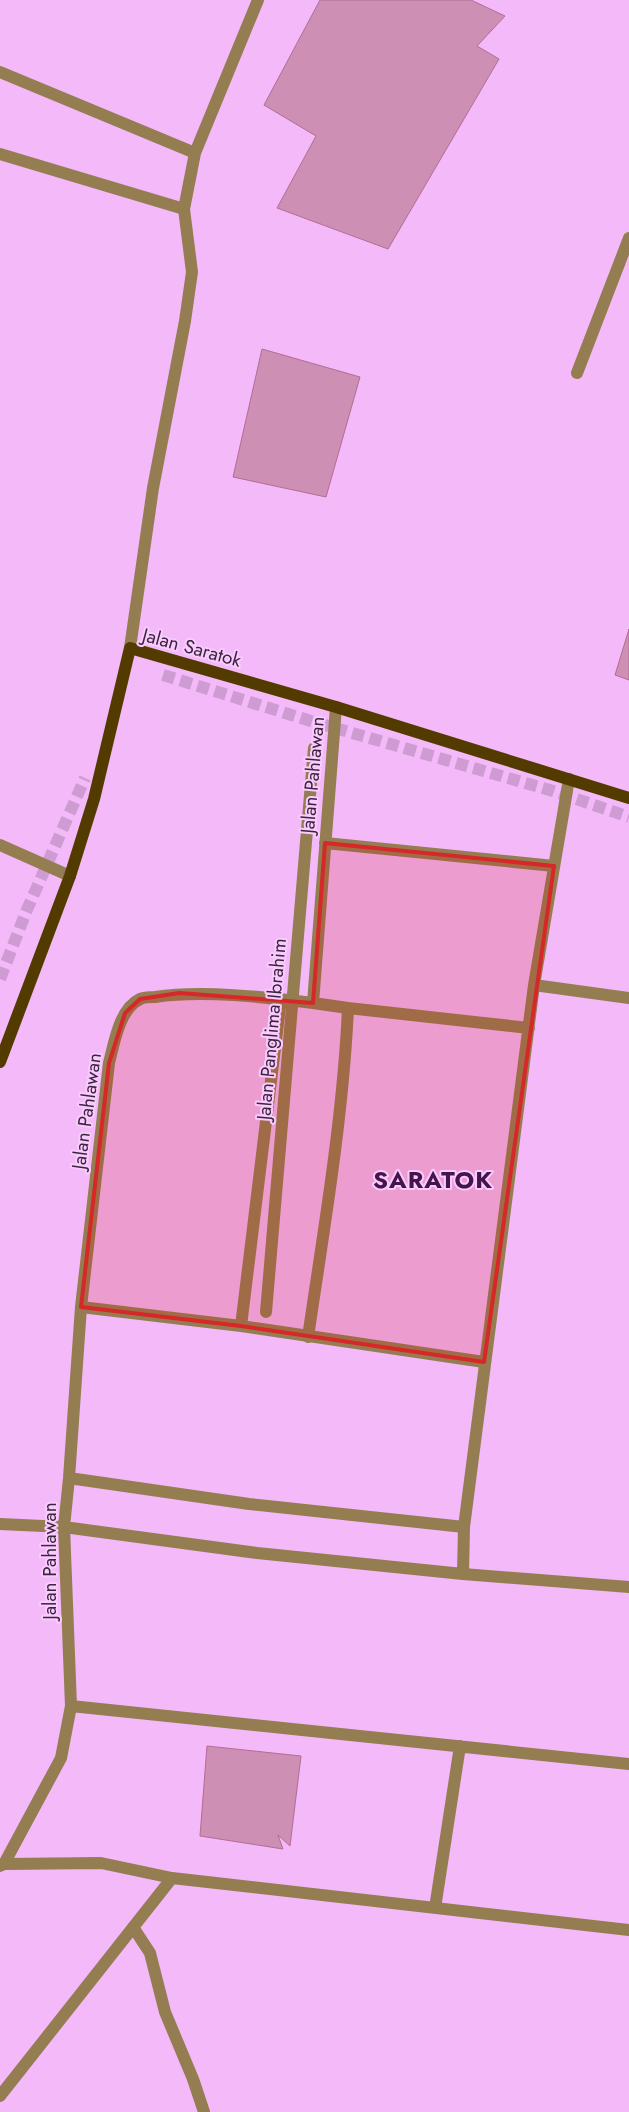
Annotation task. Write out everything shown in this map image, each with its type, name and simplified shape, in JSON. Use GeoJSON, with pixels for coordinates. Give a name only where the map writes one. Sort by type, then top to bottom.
{"type":"FeatureCollection","features":[{"type":"Feature","properties":{"kind":"main road","name":"Jalan Saratok"},"geometry":{"type":"LineString","coordinates":[[0,1062],[70,876],[94,799],[130,648],[336,707],[629,798]]}},
{"type":"Feature","properties":{"kind":"street"},"geometry":{"type":"LineString","coordinates":[[130,648],[153,488],[185,321],[192,272],[184,209],[195,152],[258,0]]}},
{"type":"Feature","properties":{"kind":"street"},"geometry":{"type":"LineString","coordinates":[[0,72],[195,152]]}},
{"type":"Feature","properties":{"kind":"street"},"geometry":{"type":"LineString","coordinates":[[0,154],[184,209]]}},
{"type":"Feature","properties":{"kind":"street"},"geometry":{"type":"LineString","coordinates":[[576,373],[629,238]]}},
{"type":"Feature","properties":{"kind":"street","name":"Jalan Pahlawan"},"geometry":{"type":"LineString","coordinates":[[2,1865],[61,1758],[71,1706],[64,1527],[81,1307],[109,1063],[118,1030],[125,1013],[140,999],[179,993],[281,999],[313,1003],[336,707]]}},
{"type":"Feature","properties":{"kind":"street","name":"Jalan Panglima Ibrahim"},"geometry":{"type":"LineString","coordinates":[[266,1312],[314,748]]}},
{"type":"Feature","properties":{"kind":"street"},"geometry":{"type":"LineString","coordinates":[[463,1574],[464,1527],[534,985],[569,779]]}},
{"type":"Feature","properties":{"kind":"street"},"geometry":{"type":"LineString","coordinates":[[325,843],[554,866]]}},
{"type":"Feature","properties":{"kind":"street"},"geometry":{"type":"LineString","coordinates":[[0,845],[70,876]]}},
{"type":"Feature","properties":{"kind":"street"},"geometry":{"type":"LineString","coordinates":[[534,985],[629,998]]}},
{"type":"Feature","properties":{"kind":"street"},"geometry":{"type":"LineString","coordinates":[[241,1326],[281,999]]}},
{"type":"Feature","properties":{"kind":"street"},"geometry":{"type":"LineString","coordinates":[[313,1003],[529,1028]]}},
{"type":"Feature","properties":{"kind":"street"},"geometry":{"type":"LineString","coordinates":[[308,1337],[330,1187],[346,1043],[348,1008]]}},
{"type":"Feature","properties":{"kind":"street"},"geometry":{"type":"LineString","coordinates":[[81,1307],[241,1326],[484,1362]]}},
{"type":"Feature","properties":{"kind":"street"},"geometry":{"type":"LineString","coordinates":[[69,1478],[249,1504],[464,1527]]}},
{"type":"Feature","properties":{"kind":"street"},"geometry":{"type":"LineString","coordinates":[[0,1524],[64,1527],[257,1553],[463,1574],[629,1587]]}},
{"type":"Feature","properties":{"kind":"street"},"geometry":{"type":"LineString","coordinates":[[71,1706],[629,1764]]}},
{"type":"Feature","properties":{"kind":"street"},"geometry":{"type":"LineString","coordinates":[[435,1908],[460,1746]]}},
{"type":"Feature","properties":{"kind":"street"},"geometry":{"type":"LineString","coordinates":[[2,1865],[101,1863],[172,1878],[629,1930]]}},
{"type":"Feature","properties":{"kind":"street"},"geometry":{"type":"LineString","coordinates":[[0,2096],[172,1878]]}},
{"type":"Feature","properties":{"kind":"street"},"geometry":{"type":"LineString","coordinates":[[133,1927],[150,1953],[165,2012],[193,2079],[204,2112]]}},
{"type":"Feature","properties":{"kind":"highlighted area"},"geometry":{"type":"Polygon","coordinates":[[[325,843],[554,866],[484,1362],[241,1326],[81,1307],[109,1063],[125,1013],[140,999],[179,993],[313,1003],[325,843]]]}},
{"type":"Feature","properties":{"kind":"building"},"geometry":{"type":"Polygon","coordinates":[[[320,0],[471,0],[505,16],[477,46],[499,59],[388,249],[277,208],[316,136],[264,105],[320,0]]]}},
{"type":"Feature","properties":{"kind":"building"},"geometry":{"type":"Polygon","coordinates":[[[262,349],[360,377],[326,497],[233,477],[262,349]]]}},
{"type":"Feature","properties":{"kind":"building"},"geometry":{"type":"Polygon","coordinates":[[[629,629],[629,680],[615,675],[629,629]]]}},
{"type":"Feature","properties":{"kind":"building"},"geometry":{"type":"Polygon","coordinates":[[[207,1746],[301,1756],[290,1846],[278,1835],[283,1849],[200,1836],[207,1746]]]}},
{"type":"Feature","properties":{"kind":"tunnel"},"geometry":{"type":"LineString","coordinates":[[163,675],[311,721],[553,791],[629,817]]}},
{"type":"Feature","properties":{"kind":"tunnel"},"geometry":{"type":"LineString","coordinates":[[0,979],[26,912],[85,778]]}},
{"type":"Feature","properties":{"kind":"district","name":"SARATOK"},"geometry":{"type":"Point","coordinates":[433,1180]}}]}
